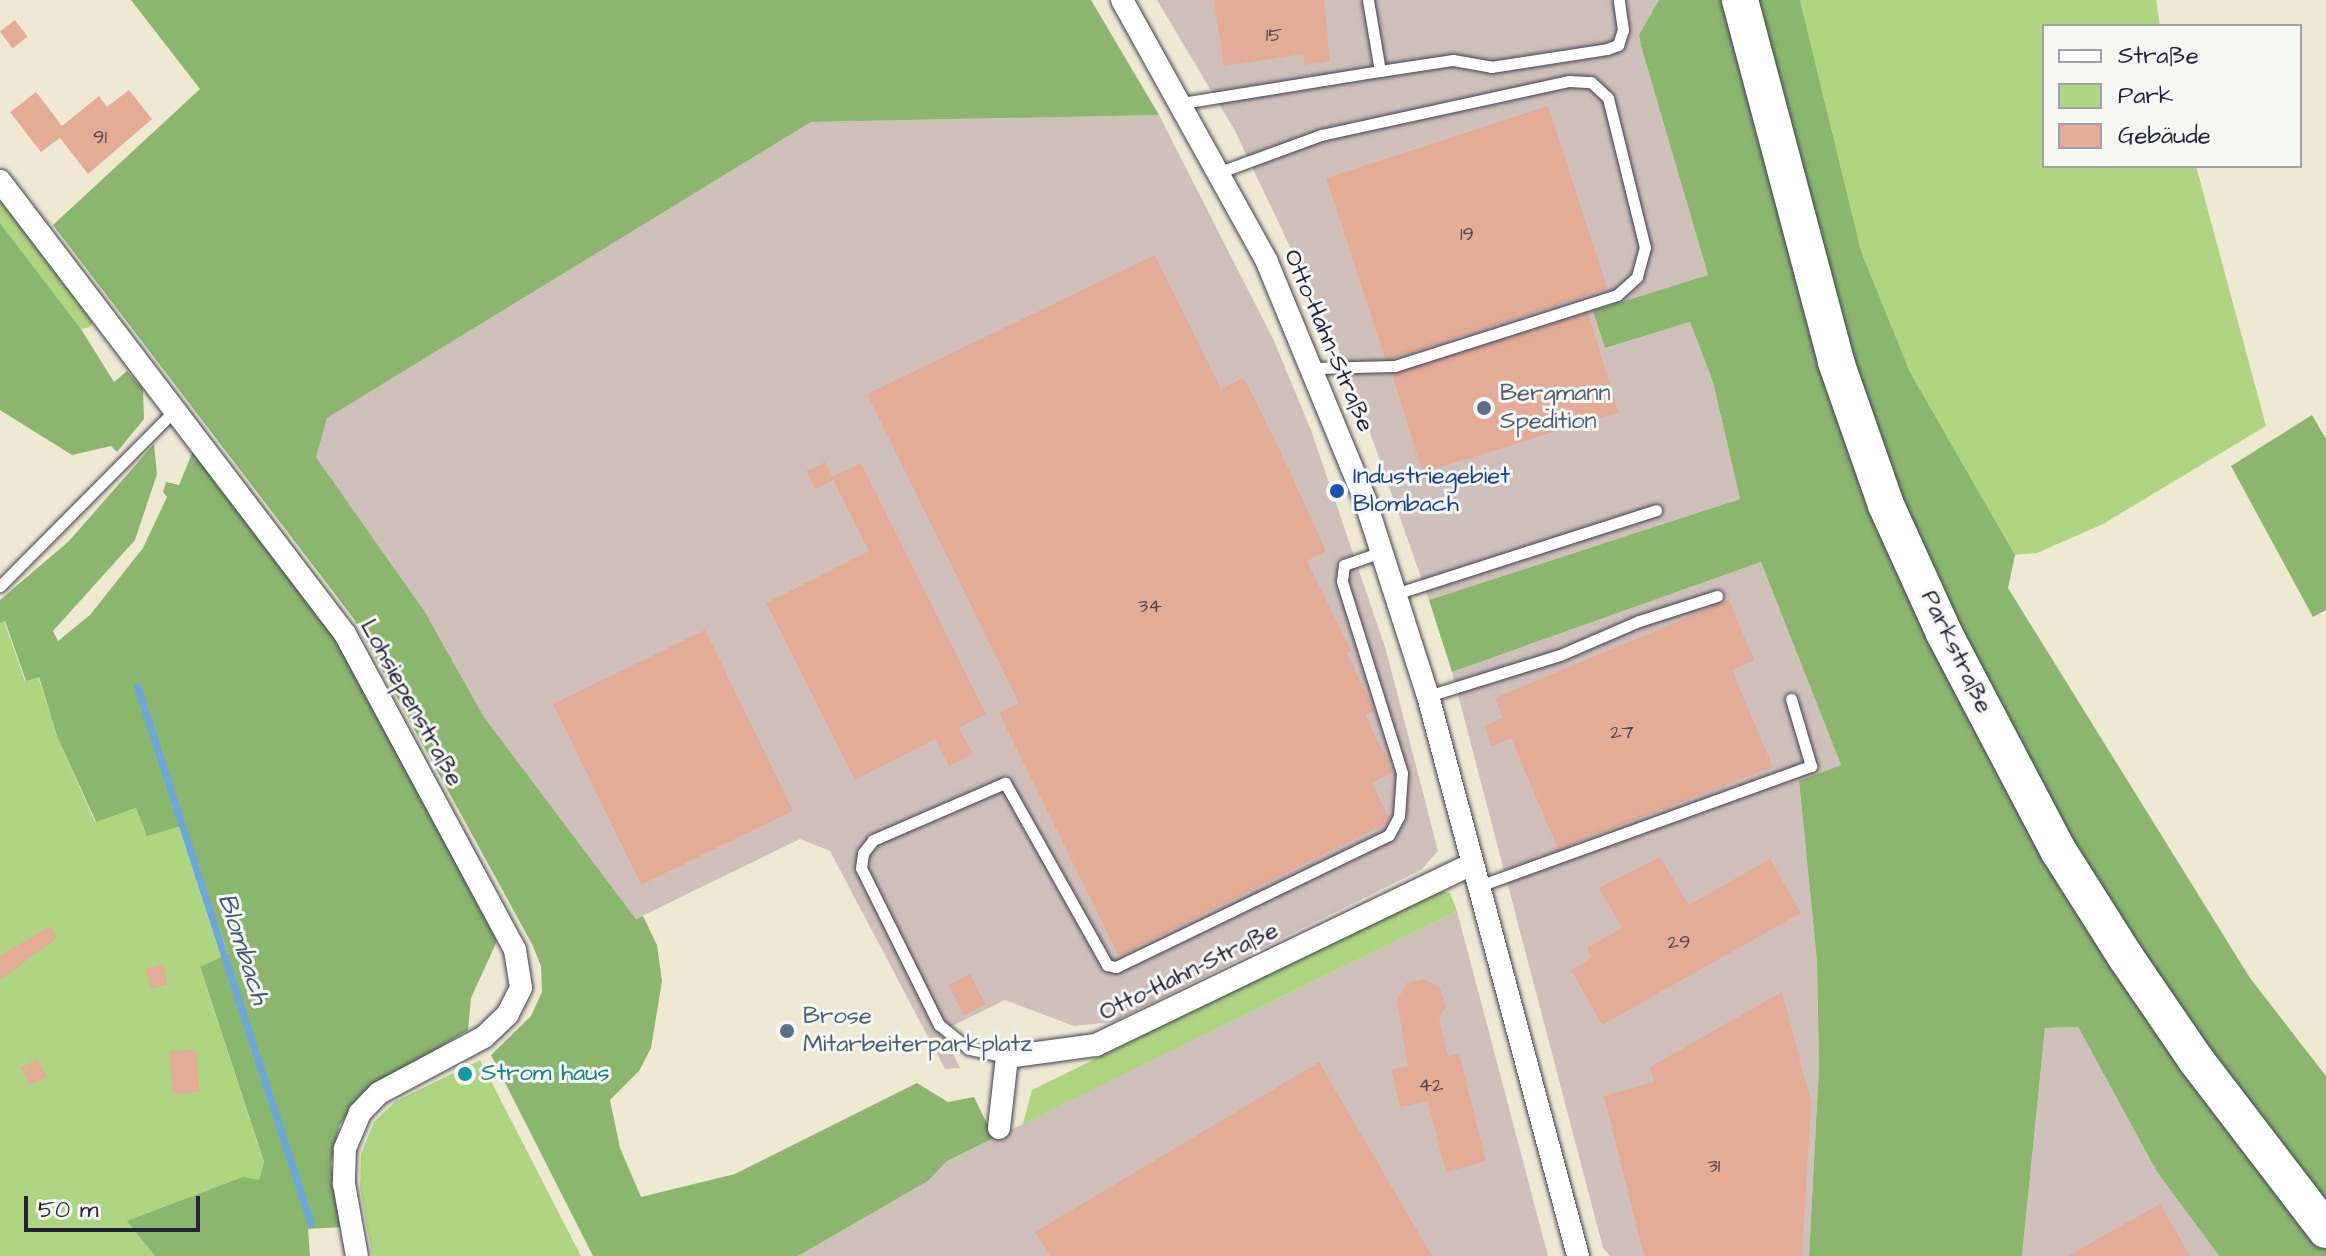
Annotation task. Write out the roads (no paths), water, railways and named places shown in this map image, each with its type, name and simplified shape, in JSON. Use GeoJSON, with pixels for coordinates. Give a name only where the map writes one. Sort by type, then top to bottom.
{"type":"FeatureCollection","features":[{"type":"Feature","properties":{"kind":"main road","name":"Parkstraße"},"geometry":{"type":"LineString","coordinates":[[1740,0],[1836,362],[1886,505],[1944,633],[2058,850],[2125,956],[2196,1060],[2326,1230]]}},
{"type":"Feature","properties":{"kind":"street","name":"Otto-Hahn-Straße"},"geometry":{"type":"LineString","coordinates":[[1122,0],[1220,172],[1314,368],[1384,551],[1428,696],[1578,1256]]}},
{"type":"Feature","properties":{"kind":"street","name":"Lohsiepenstraße"},"geometry":{"type":"LineString","coordinates":[[0,181],[345,634],[469,860],[521,969],[521,988],[508,1014],[484,1037],[379,1093],[360,1113],[345,1149],[344,1184],[357,1256]]}},
{"type":"Feature","properties":{"kind":"street","name":"Otto-Hahn-Straße"},"geometry":{"type":"LineString","coordinates":[[1007,1057],[1096,1045],[1472,864]]}},
{"type":"Feature","properties":{"kind":"street"},"geometry":{"type":"LineString","coordinates":[[999,1128],[1007,1057]]}},
{"type":"Feature","properties":{"kind":"lane"},"geometry":{"type":"LineString","coordinates":[[1368,0],[1380,71]]}},
{"type":"Feature","properties":{"kind":"lane"},"geometry":{"type":"LineString","coordinates":[[1182,103],[1453,60],[1491,67],[1607,49],[1618,45],[1623,30],[1619,0]]}},
{"type":"Feature","properties":{"kind":"lane"},"geometry":{"type":"LineString","coordinates":[[1220,172],[1321,135],[1569,81],[1591,82],[1608,98],[1645,247],[1637,277],[1617,295],[1394,366],[1314,368]]}},
{"type":"Feature","properties":{"kind":"lane"},"geometry":{"type":"LineString","coordinates":[[0,586],[175,410]]}},
{"type":"Feature","properties":{"kind":"lane"},"geometry":{"type":"LineString","coordinates":[[1398,593],[1656,510]]}},
{"type":"Feature","properties":{"kind":"lane"},"geometry":{"type":"LineString","coordinates":[[1007,1057],[969,1049],[939,1025],[861,868],[863,853],[873,840],[1005,783],[1107,965],[1116,967],[1389,835],[1399,816],[1402,773],[1342,581],[1344,565],[1384,551]]}},
{"type":"Feature","properties":{"kind":"lane"},"geometry":{"type":"LineString","coordinates":[[1428,696],[1547,660],[1717,596]]}},
{"type":"Feature","properties":{"kind":"lane"},"geometry":{"type":"LineString","coordinates":[[1479,886],[1811,766],[1791,699]]}},
{"type":"Feature","properties":{"kind":"waterway","name":"Blombach"},"geometry":{"type":"LineString","coordinates":[[137,686],[311,1224]]}},
{"type":"Feature","properties":{"kind":"place","name":"Bergmann Spedition"},"geometry":{"type":"Point","coordinates":[1484,408]}},
{"type":"Feature","properties":{"kind":"place","name":"Industriegebiet Blombach"},"geometry":{"type":"Point","coordinates":[1337,491]}},
{"type":"Feature","properties":{"kind":"place","name":"Brose Mitarbeiterparkplatz"},"geometry":{"type":"Point","coordinates":[787,1031]}},
{"type":"Feature","properties":{"kind":"place","name":"Strom haus"},"geometry":{"type":"Point","coordinates":[465,1074]}}]}
